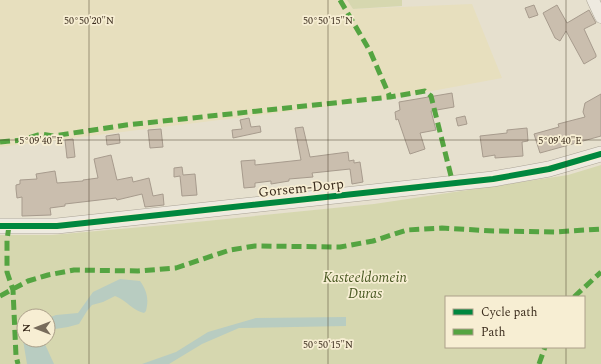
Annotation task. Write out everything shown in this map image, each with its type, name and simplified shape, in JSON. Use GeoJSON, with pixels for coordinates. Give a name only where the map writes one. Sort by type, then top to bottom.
{"type":"FeatureCollection","features":[{"type":"Feature","properties":{"kind":"street"},"geometry":{"type":"LineString","coordinates":[[593,0],[601,16]]}},
{"type":"Feature","properties":{"kind":"street","name":"Gorsem-Dorp"},"geometry":{"type":"LineString","coordinates":[[0,226],[35,227],[71,225],[453,184],[520,175],[549,169],[601,154]]}},
{"type":"Feature","properties":{"kind":"shaded area"},"geometry":{"type":"Polygon","coordinates":[[[0,0],[347,0],[353,9],[472,4],[502,78],[389,99],[0,147],[0,0]]]}},
{"type":"Feature","properties":{"kind":"shaded area"},"geometry":{"type":"Polygon","coordinates":[[[120,279],[140,281],[146,292],[146,311],[144,313],[140,312],[115,296],[103,302],[92,305],[79,324],[56,329],[56,315],[78,313],[93,292],[120,279]]]}},
{"type":"Feature","properties":{"kind":"shaded area"},"geometry":{"type":"Polygon","coordinates":[[[346,317],[346,326],[239,328],[202,344],[169,364],[142,364],[176,352],[208,332],[256,318],[346,317]]]}},
{"type":"Feature","properties":{"kind":"shaded area"},"geometry":{"type":"Polygon","coordinates":[[[24,348],[47,348],[54,364],[27,364],[24,348]]]}},
{"type":"Feature","properties":{"kind":"green space"},"geometry":{"type":"Polygon","coordinates":[[[347,0],[402,0],[402,6],[353,9],[347,0]]]}},
{"type":"Feature","properties":{"kind":"green space","name":"Kasteeldomein Duras"},"geometry":{"type":"Polygon","coordinates":[[[601,165],[601,364],[0,364],[0,235],[52,235],[374,204],[568,175],[601,165]]]}},
{"type":"Feature","properties":{"kind":"building"},"geometry":{"type":"Polygon","coordinates":[[[534,5],[538,15],[529,18],[525,8],[534,5]]]}},
{"type":"Feature","properties":{"kind":"building"},"geometry":{"type":"Polygon","coordinates":[[[557,5],[567,23],[589,10],[596,23],[584,29],[596,57],[584,64],[566,31],[560,41],[555,38],[543,13],[557,5]]]}},
{"type":"Feature","properties":{"kind":"building"},"geometry":{"type":"Polygon","coordinates":[[[452,93],[454,107],[431,111],[436,130],[420,133],[425,149],[410,154],[398,119],[396,120],[395,112],[400,110],[399,102],[452,93]]]}},
{"type":"Feature","properties":{"kind":"building"},"geometry":{"type":"Polygon","coordinates":[[[601,94],[601,136],[540,153],[534,134],[559,127],[558,124],[585,117],[583,112],[585,103],[601,94]]]}},
{"type":"Feature","properties":{"kind":"building"},"geometry":{"type":"Polygon","coordinates":[[[465,116],[467,124],[458,126],[456,118],[465,116]]]}},
{"type":"Feature","properties":{"kind":"building"},"geometry":{"type":"Polygon","coordinates":[[[249,118],[251,127],[260,126],[261,132],[233,138],[232,130],[242,129],[240,120],[249,118]]]}},
{"type":"Feature","properties":{"kind":"building"},"geometry":{"type":"Polygon","coordinates":[[[303,127],[310,157],[348,152],[349,161],[354,160],[354,163],[360,162],[363,182],[352,184],[350,169],[312,173],[313,177],[289,179],[289,181],[271,184],[271,181],[255,183],[255,187],[244,188],[241,161],[255,160],[255,165],[301,160],[295,128],[303,127]]]}},
{"type":"Feature","properties":{"kind":"building"},"geometry":{"type":"Polygon","coordinates":[[[527,128],[528,141],[522,142],[523,156],[495,158],[495,155],[483,157],[480,136],[507,133],[507,130],[527,128]]]}},
{"type":"Feature","properties":{"kind":"building"},"geometry":{"type":"Polygon","coordinates":[[[161,129],[163,147],[150,148],[148,130],[161,129]]]}},
{"type":"Feature","properties":{"kind":"building"},"geometry":{"type":"Polygon","coordinates":[[[119,134],[120,143],[107,145],[106,136],[119,134]]]}},
{"type":"Feature","properties":{"kind":"building"},"geometry":{"type":"Polygon","coordinates":[[[73,139],[75,157],[67,158],[65,140],[73,139]]]}},
{"type":"Feature","properties":{"kind":"building"},"geometry":{"type":"Polygon","coordinates":[[[111,155],[117,180],[132,177],[133,182],[149,178],[153,196],[163,194],[164,205],[145,207],[142,194],[117,200],[116,198],[65,204],[65,206],[50,208],[51,215],[22,216],[22,197],[17,198],[16,189],[16,185],[20,184],[20,180],[37,179],[36,174],[55,171],[57,183],[98,178],[94,159],[111,155]]]}},
{"type":"Feature","properties":{"kind":"building"},"geometry":{"type":"Polygon","coordinates":[[[182,167],[183,175],[195,174],[197,195],[182,196],[180,176],[174,177],[174,168],[182,167]]]}},
{"type":"Feature","properties":{"kind":"marked path"},"geometry":{"type":"LineString","coordinates":[[340,0],[370,51],[390,97],[425,91],[431,96],[453,184]]}},
{"type":"Feature","properties":{"kind":"marked path"},"geometry":{"type":"LineString","coordinates":[[0,142],[22,140],[41,134],[53,136],[126,125],[390,97]]}},
{"type":"Feature","properties":{"kind":"marked path"},"geometry":{"type":"LineString","coordinates":[[9,226],[7,240],[7,272],[13,290],[16,356],[18,364]]}},
{"type":"Feature","properties":{"kind":"marked path"},"geometry":{"type":"LineString","coordinates":[[0,296],[28,281],[48,275],[74,270],[138,271],[176,268],[230,250],[255,246],[340,247],[373,241],[407,230],[442,228],[555,232],[601,229]]}},
{"type":"Feature","properties":{"kind":"marked path"},"geometry":{"type":"LineString","coordinates":[[575,296],[601,272]]}},
{"type":"Feature","properties":{"kind":"marked path"},"geometry":{"type":"LineString","coordinates":[[539,364],[545,348]]}},
{"type":"Feature","properties":{"kind":"cycle path"},"geometry":{"type":"LineString","coordinates":[[0,226],[57,226],[493,179],[549,169],[601,154]]}}]}
